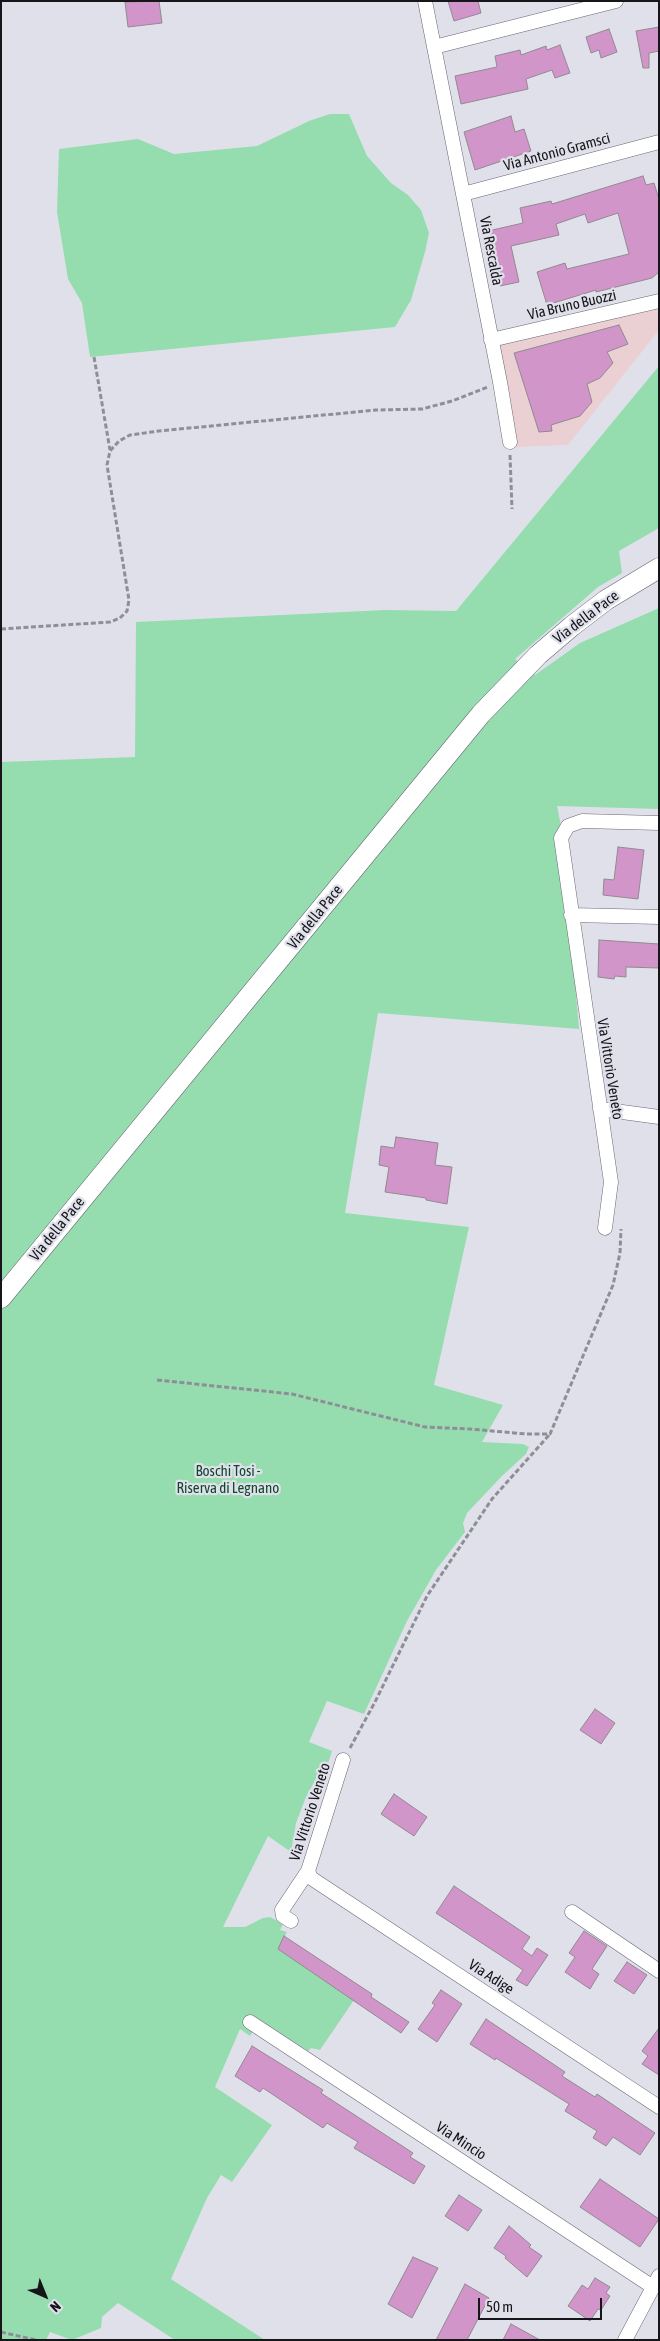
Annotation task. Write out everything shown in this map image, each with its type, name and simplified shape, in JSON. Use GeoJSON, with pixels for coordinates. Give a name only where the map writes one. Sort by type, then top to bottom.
{"type":"FeatureCollection","features":[{"type":"Feature","properties":{"kind":"main road","name":"Via della Pace"},"geometry":{"type":"LineString","coordinates":[[1,1298],[487,708],[538,655],[572,626],[606,600],[659,568]]}},
{"type":"Feature","properties":{"kind":"street","name":"Via Rescalda"},"geometry":{"type":"LineString","coordinates":[[425,1],[500,382],[510,442]]}},
{"type":"Feature","properties":{"kind":"street"},"geometry":{"type":"LineString","coordinates":[[434,47],[616,1]]}},
{"type":"Feature","properties":{"kind":"street","name":"Via Antonio Gramsci"},"geometry":{"type":"LineString","coordinates":[[463,194],[659,142]]}},
{"type":"Feature","properties":{"kind":"street","name":"Via Bruno Buozzi"},"geometry":{"type":"LineString","coordinates":[[491,340],[659,301]]}},
{"type":"Feature","properties":{"kind":"street","name":"Via Vittorio Veneto"},"geometry":{"type":"LineString","coordinates":[[604,1228],[610,1182],[561,845],[564,831],[568,826],[582,821],[659,823]]}},
{"type":"Feature","properties":{"kind":"street"},"geometry":{"type":"LineString","coordinates":[[571,915],[659,917]]}},
{"type":"Feature","properties":{"kind":"street"},"geometry":{"type":"LineString","coordinates":[[600,1110],[659,1117]]}},
{"type":"Feature","properties":{"kind":"street","name":"Via Vittorio Veneto"},"geometry":{"type":"LineString","coordinates":[[291,1921],[284,1916],[282,1910],[308,1871],[343,1760]]}},
{"type":"Feature","properties":{"kind":"street","name":"Via Adige"},"geometry":{"type":"LineString","coordinates":[[308,1871],[311,1878],[659,2107]]}},
{"type":"Feature","properties":{"kind":"street"},"geometry":{"type":"LineString","coordinates":[[572,1912],[659,1971]]}},
{"type":"Feature","properties":{"kind":"street","name":"Via Mincio"},"geometry":{"type":"LineString","coordinates":[[250,2022],[656,2282]]}},
{"type":"Feature","properties":{"kind":"street"},"geometry":{"type":"LineString","coordinates":[[625,2340],[656,2282]]}},
{"type":"Feature","properties":{"kind":"path"},"geometry":{"type":"LineString","coordinates":[[1,629],[110,622],[120,618],[127,611],[129,600],[107,466],[110,451],[94,357]]}},
{"type":"Feature","properties":{"kind":"path"},"geometry":{"type":"LineString","coordinates":[[110,451],[118,441],[130,435],[341,413],[422,409],[452,401],[500,382]]}},
{"type":"Feature","properties":{"kind":"path"},"geometry":{"type":"LineString","coordinates":[[510,442],[512,509]]}},
{"type":"Feature","properties":{"kind":"path"},"geometry":{"type":"LineString","coordinates":[[343,1760],[375,1702],[427,1596],[492,1499],[550,1434],[613,1285],[620,1253],[622,1228]]}},
{"type":"Feature","properties":{"kind":"path"},"geometry":{"type":"LineString","coordinates":[[157,1380],[292,1394],[426,1427],[550,1434]]}},
{"type":"Feature","properties":{"kind":"path"},"geometry":{"type":"LineString","coordinates":[[1,2332],[36,2340]]}},
{"type":"Feature","properties":{"kind":"shaded area"},"geometry":{"type":"Polygon","coordinates":[[[659,305],[659,330],[568,445],[516,447],[500,344],[659,305]]]}},
{"type":"Feature","properties":{"kind":"green space"},"geometry":{"type":"Polygon","coordinates":[[[330,114],[349,114],[367,156],[391,183],[408,195],[421,210],[429,233],[411,300],[395,327],[90,357],[82,303],[68,279],[57,212],[59,149],[138,139],[174,154],[257,146],[309,121],[330,114]]]}},
{"type":"Feature","properties":{"kind":"green space","name":"Boschi Tosi - Riserva di Legnano"},"geometry":{"type":"Polygon","coordinates":[[[659,366],[659,528],[619,551],[622,573],[598,587],[515,659],[535,675],[580,643],[659,608],[659,809],[557,806],[562,831],[579,1029],[378,1013],[345,1213],[469,1227],[434,1385],[503,1405],[482,1442],[523,1444],[529,1447],[526,1454],[467,1513],[463,1523],[465,1532],[436,1570],[407,1621],[364,1714],[327,1701],[309,1742],[332,1751],[328,1764],[318,1775],[306,1797],[296,1823],[291,1852],[268,1836],[223,1927],[245,1927],[263,1918],[270,1917],[283,1924],[280,1930],[287,1932],[278,1949],[354,2000],[320,2050],[311,2048],[308,2051],[260,2020],[250,2036],[240,2029],[215,2087],[272,2125],[232,2182],[221,2175],[207,2198],[171,2279],[265,2340],[175,2340],[118,2303],[102,2317],[101,2328],[72,2340],[50,2332],[46,2340],[1,2340],[1,762],[135,757],[136,622],[385,610],[456,611],[659,366]]]}},
{"type":"Feature","properties":{"kind":"building"},"geometry":{"type":"Polygon","coordinates":[[[159,1],[162,23],[128,27],[125,2],[159,1]]]}},
{"type":"Feature","properties":{"kind":"building"},"geometry":{"type":"Polygon","coordinates":[[[448,1],[478,1],[481,13],[454,21],[448,1]]]}},
{"type":"Feature","properties":{"kind":"building"},"geometry":{"type":"Polygon","coordinates":[[[659,27],[659,51],[649,53],[649,68],[643,68],[636,31],[659,27]]]}},
{"type":"Feature","properties":{"kind":"building"},"geometry":{"type":"Polygon","coordinates":[[[609,29],[617,52],[601,58],[599,50],[591,53],[586,37],[609,29]]]}},
{"type":"Feature","properties":{"kind":"building"},"geometry":{"type":"Polygon","coordinates":[[[560,45],[570,73],[555,78],[552,70],[526,79],[528,89],[461,104],[455,76],[497,67],[495,56],[520,50],[521,55],[546,46],[547,50],[560,45]]]}},
{"type":"Feature","properties":{"kind":"building"},"geometry":{"type":"Polygon","coordinates":[[[511,116],[515,132],[524,129],[531,151],[475,170],[464,132],[511,116]]]}},
{"type":"Feature","properties":{"kind":"building"},"geometry":{"type":"Polygon","coordinates":[[[643,176],[646,185],[654,183],[659,199],[659,272],[652,278],[596,292],[596,290],[547,305],[537,272],[565,263],[567,269],[629,254],[618,213],[588,223],[585,214],[556,224],[559,235],[511,246],[519,282],[500,286],[488,231],[523,223],[520,208],[551,201],[552,204],[643,176]]]}},
{"type":"Feature","properties":{"kind":"building"},"geometry":{"type":"Polygon","coordinates":[[[619,325],[628,344],[607,352],[613,363],[600,378],[587,384],[592,402],[580,416],[551,425],[552,431],[539,432],[514,353],[619,325]]]}},
{"type":"Feature","properties":{"kind":"building"},"geometry":{"type":"Polygon","coordinates":[[[618,847],[644,850],[638,899],[603,895],[604,879],[614,880],[618,847]]]}},
{"type":"Feature","properties":{"kind":"building"},"geometry":{"type":"Polygon","coordinates":[[[599,940],[659,944],[659,968],[626,967],[626,977],[615,976],[614,979],[598,977],[599,940]]]}},
{"type":"Feature","properties":{"kind":"building"},"geometry":{"type":"Polygon","coordinates":[[[396,1137],[438,1143],[435,1165],[452,1167],[447,1204],[426,1200],[426,1198],[385,1192],[389,1167],[379,1165],[381,1146],[394,1148],[396,1137]]]}},
{"type":"Feature","properties":{"kind":"building"},"geometry":{"type":"Polygon","coordinates":[[[595,1709],[615,1723],[601,1744],[580,1730],[595,1709]]]}},
{"type":"Feature","properties":{"kind":"building"},"geometry":{"type":"Polygon","coordinates":[[[394,1794],[427,1817],[414,1836],[381,1814],[394,1794]]]}},
{"type":"Feature","properties":{"kind":"building"},"geometry":{"type":"Polygon","coordinates":[[[454,1886],[530,1937],[522,1949],[532,1956],[537,1948],[548,1955],[527,1986],[516,1980],[523,1970],[436,1913],[454,1886]]]}},
{"type":"Feature","properties":{"kind":"building"},"geometry":{"type":"Polygon","coordinates":[[[584,1931],[607,1946],[592,1969],[599,1974],[590,1989],[565,1972],[575,1957],[569,1953],[584,1931]]]}},
{"type":"Feature","properties":{"kind":"building"},"geometry":{"type":"Polygon","coordinates":[[[284,1936],[372,1994],[371,1997],[409,2022],[401,2033],[278,1949],[284,1936]]]}},
{"type":"Feature","properties":{"kind":"building"},"geometry":{"type":"Polygon","coordinates":[[[627,1962],[647,1975],[634,1994],[614,1981],[627,1962]]]}},
{"type":"Feature","properties":{"kind":"building"},"geometry":{"type":"Polygon","coordinates":[[[441,1990],[462,2004],[437,2042],[418,2029],[435,2005],[432,2003],[441,1990]]]}},
{"type":"Feature","properties":{"kind":"building"},"geometry":{"type":"Polygon","coordinates":[[[486,2019],[565,2072],[562,2076],[595,2097],[597,2094],[655,2133],[640,2155],[613,2137],[606,2146],[593,2138],[597,2131],[565,2111],[569,2104],[496,2058],[495,2060],[470,2044],[486,2019]]]}},
{"type":"Feature","properties":{"kind":"building"},"geometry":{"type":"Polygon","coordinates":[[[659,2028],[659,2075],[642,2064],[648,2056],[642,2051],[659,2028]]]}},
{"type":"Feature","properties":{"kind":"building"},"geometry":{"type":"Polygon","coordinates":[[[252,2046],[323,2090],[321,2093],[413,2153],[410,2157],[425,2166],[414,2184],[354,2148],[358,2142],[327,2123],[323,2128],[263,2088],[260,2092],[235,2076],[252,2046]]]}},
{"type":"Feature","properties":{"kind":"building"},"geometry":{"type":"Polygon","coordinates":[[[600,2179],[659,2219],[640,2247],[580,2207],[600,2179]]]}},
{"type":"Feature","properties":{"kind":"building"},"geometry":{"type":"Polygon","coordinates":[[[459,2195],[482,2210],[468,2231],[445,2216],[459,2195]]]}},
{"type":"Feature","properties":{"kind":"building"},"geometry":{"type":"Polygon","coordinates":[[[509,2226],[531,2245],[529,2247],[542,2256],[527,2277],[505,2258],[506,2256],[494,2248],[509,2226]]]}},
{"type":"Feature","properties":{"kind":"building"},"geometry":{"type":"Polygon","coordinates":[[[413,2257],[438,2268],[412,2318],[388,2304],[413,2257]]]}},
{"type":"Feature","properties":{"kind":"building"},"geometry":{"type":"Polygon","coordinates":[[[595,2278],[610,2287],[606,2293],[610,2296],[601,2310],[598,2309],[590,2321],[568,2306],[582,2285],[588,2289],[595,2278]]]}},
{"type":"Feature","properties":{"kind":"building"},"geometry":{"type":"Polygon","coordinates":[[[465,2284],[489,2298],[467,2340],[436,2340],[465,2284]]]}},
{"type":"Feature","properties":{"kind":"building"},"geometry":{"type":"Polygon","coordinates":[[[511,2324],[540,2340],[503,2340],[511,2324]]]}}]}
